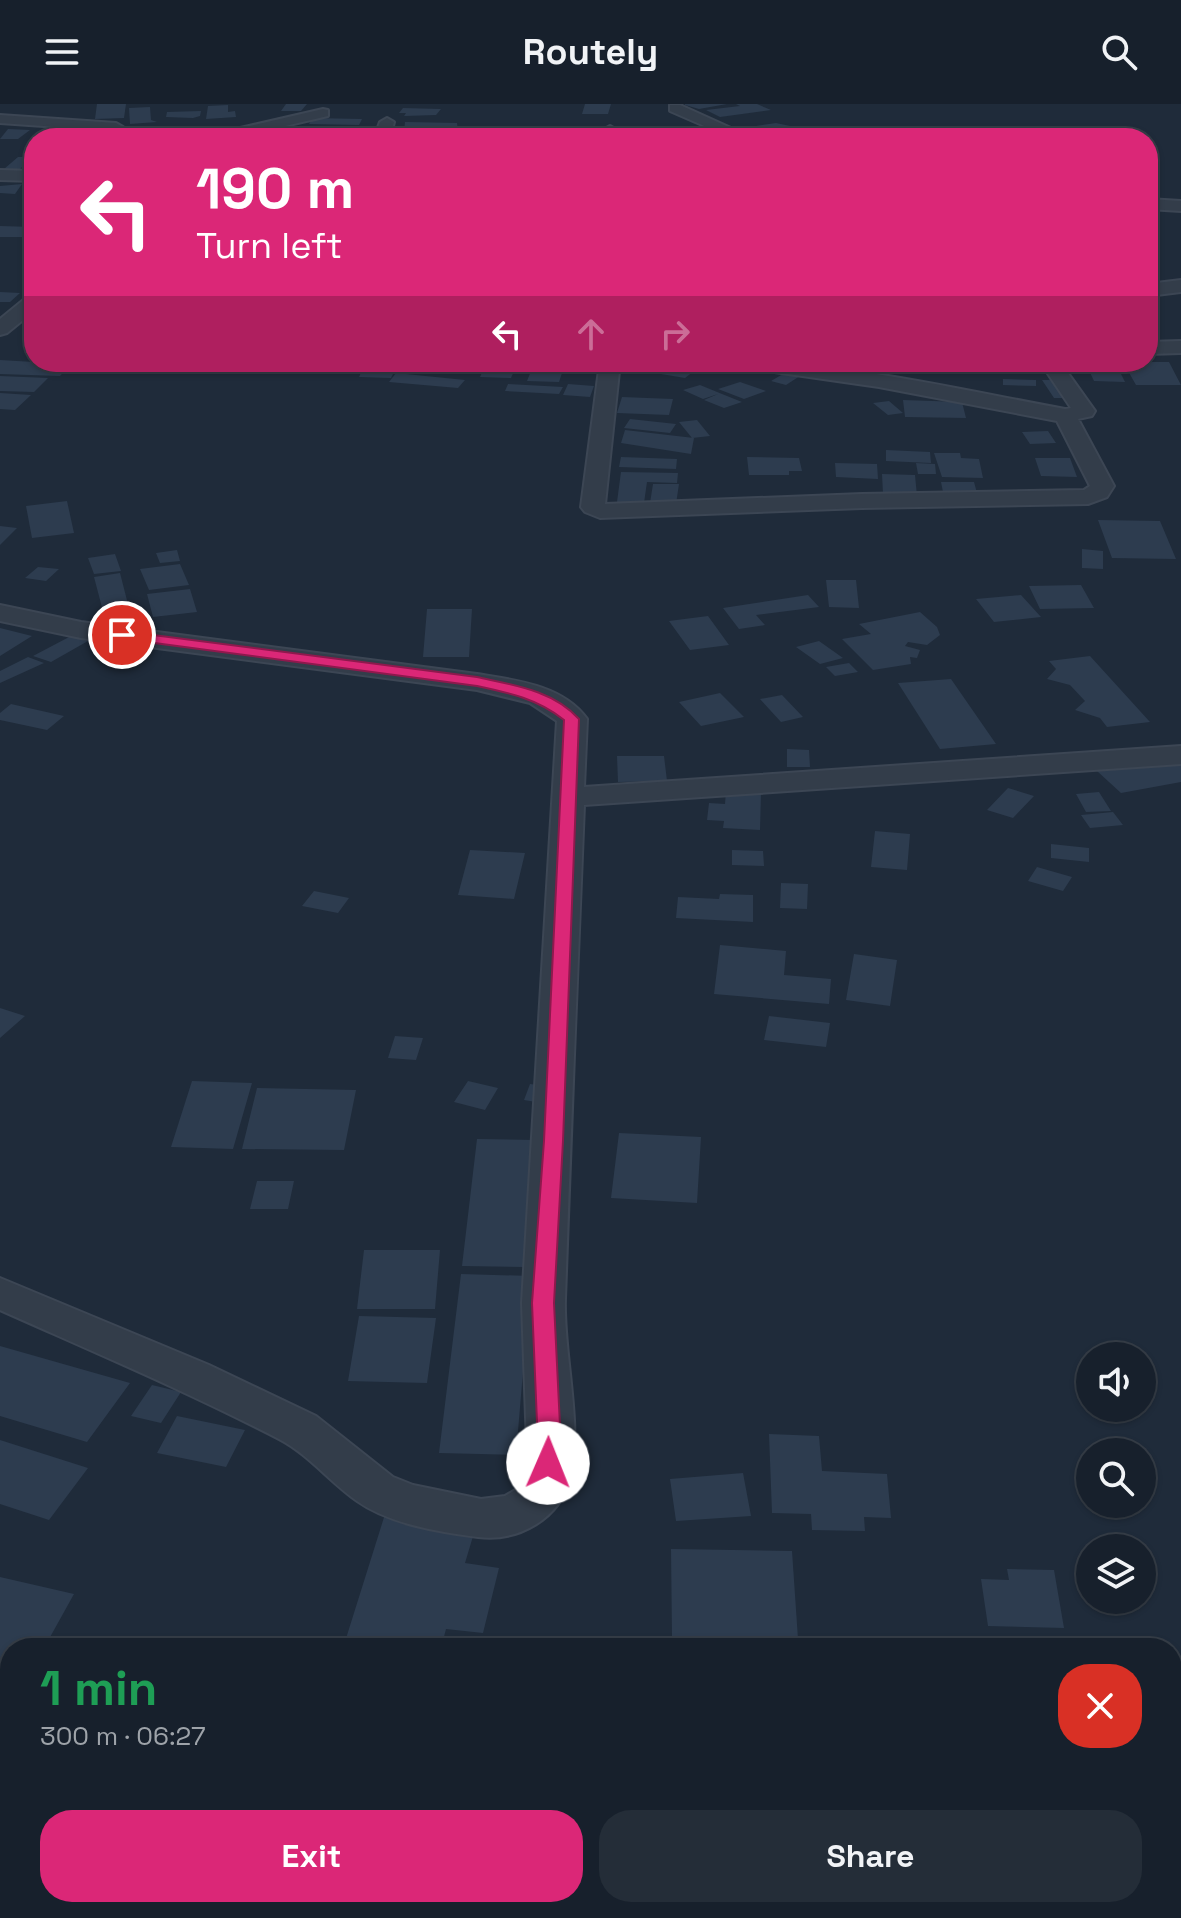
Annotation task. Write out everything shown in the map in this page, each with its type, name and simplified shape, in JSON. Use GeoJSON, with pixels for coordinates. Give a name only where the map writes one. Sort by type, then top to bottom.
{"type":"FeatureCollection","features":[{"type":"Feature","properties":{"kind":"street"},"geometry":{"type":"LineString","coordinates":[[675,108],[722,128]]}},
{"type":"Feature","properties":{"kind":"street"},"geometry":{"type":"LineString","coordinates":[[258,128],[323,113]]}},
{"type":"Feature","properties":{"kind":"street"},"geometry":{"type":"LineString","coordinates":[[0,119],[116,127]]}},
{"type":"Feature","properties":{"kind":"street"},"geometry":{"type":"LineString","coordinates":[[385,128],[387,122]]}},
{"type":"Feature","properties":{"kind":"street"},"geometry":{"type":"LineString","coordinates":[[0,175],[24,176]]}},
{"type":"Feature","properties":{"kind":"street"},"geometry":{"type":"LineString","coordinates":[[1158,205],[1181,206]]}},
{"type":"Feature","properties":{"kind":"street"},"geometry":{"type":"LineString","coordinates":[[1158,289],[1181,286]]}},
{"type":"Feature","properties":{"kind":"street"},"geometry":{"type":"LineString","coordinates":[[0,329],[24,309]]}},
{"type":"Feature","properties":{"kind":"street"},"geometry":{"type":"LineString","coordinates":[[1158,348],[1181,347]]}},
{"type":"Feature","properties":{"kind":"street"},"geometry":{"type":"LineString","coordinates":[[609,372],[593,507],[600,511],[862,501],[1088,497],[1099,492],[1100,480],[1065,416]]}},
{"type":"Feature","properties":{"kind":"street"},"geometry":{"type":"LineString","coordinates":[[816,372],[1065,416],[1084,411],[1057,372]]}},
{"type":"Feature","properties":{"kind":"street"},"geometry":{"type":"LineString","coordinates":[[879,381],[884,372]]}},
{"type":"Feature","properties":{"kind":"street"},"geometry":{"type":"LineString","coordinates":[[0,613],[81,630],[477,682],[523,691],[552,703],[572,719],[543,1303],[550,1446],[546,1480],[534,1502],[515,1514],[481,1518],[406,1503],[376,1490],[300,1429],[193,1377],[0,1293]]}},
{"type":"Feature","properties":{"kind":"street"},"geometry":{"type":"LineString","coordinates":[[569,797],[1181,755]]}},
{"type":"Feature","properties":{"kind":"building"},"geometry":{"type":"Polygon","coordinates":[[[97,104],[126,104],[124,118],[95,119],[97,104]]]}},
{"type":"Feature","properties":{"kind":"building"},"geometry":{"type":"Polygon","coordinates":[[[286,104],[307,104],[301,111],[281,111],[286,104]]]}},
{"type":"Feature","properties":{"kind":"building"},"geometry":{"type":"Polygon","coordinates":[[[585,104],[611,104],[608,114],[582,114],[585,104]]]}},
{"type":"Feature","properties":{"kind":"building"},"geometry":{"type":"Polygon","coordinates":[[[685,104],[727,104],[699,109],[685,105],[685,104]]]}},
{"type":"Feature","properties":{"kind":"building"},"geometry":{"type":"Polygon","coordinates":[[[736,104],[757,104],[771,110],[720,117],[706,110],[740,106],[736,104]]]}},
{"type":"Feature","properties":{"kind":"building"},"geometry":{"type":"Polygon","coordinates":[[[228,105],[228,112],[235,111],[236,117],[206,119],[208,106],[228,105]]]}},
{"type":"Feature","properties":{"kind":"building"},"geometry":{"type":"Polygon","coordinates":[[[150,107],[151,120],[157,122],[130,124],[129,108],[150,107]]]}},
{"type":"Feature","properties":{"kind":"building"},"geometry":{"type":"Polygon","coordinates":[[[403,108],[441,109],[436,115],[404,116],[406,113],[399,113],[403,108]]]}},
{"type":"Feature","properties":{"kind":"building"},"geometry":{"type":"Polygon","coordinates":[[[201,111],[200,116],[193,118],[166,117],[167,112],[201,111]]]}},
{"type":"Feature","properties":{"kind":"building"},"geometry":{"type":"Polygon","coordinates":[[[313,118],[362,119],[359,125],[309,124],[313,118]]]}},
{"type":"Feature","properties":{"kind":"building"},"geometry":{"type":"Polygon","coordinates":[[[405,122],[457,123],[458,128],[404,128],[405,122]]]}},
{"type":"Feature","properties":{"kind":"building"},"geometry":{"type":"Polygon","coordinates":[[[776,123],[795,128],[760,128],[756,126],[776,123]]]}},
{"type":"Feature","properties":{"kind":"building"},"geometry":{"type":"Polygon","coordinates":[[[8,129],[24,130],[24,134],[18,139],[0,139],[8,129]]]}},
{"type":"Feature","properties":{"kind":"building"},"geometry":{"type":"Polygon","coordinates":[[[18,157],[24,157],[24,165],[20,169],[4,169],[18,157]]]}},
{"type":"Feature","properties":{"kind":"building"},"geometry":{"type":"Polygon","coordinates":[[[22,184],[15,194],[0,193],[0,186],[22,184]]]}},
{"type":"Feature","properties":{"kind":"building"},"geometry":{"type":"Polygon","coordinates":[[[0,226],[24,227],[24,237],[0,237],[0,226]]]}},
{"type":"Feature","properties":{"kind":"building"},"geometry":{"type":"Polygon","coordinates":[[[0,292],[20,293],[10,302],[0,302],[0,292]]]}},
{"type":"Feature","properties":{"kind":"building"},"geometry":{"type":"Polygon","coordinates":[[[0,360],[24,361],[24,372],[64,372],[60,376],[0,374],[0,360]]]}},
{"type":"Feature","properties":{"kind":"building"},"geometry":{"type":"Polygon","coordinates":[[[1158,362],[1169,362],[1181,385],[1136,385],[1129,372],[1158,372],[1158,362]]]}},
{"type":"Feature","properties":{"kind":"building"},"geometry":{"type":"Polygon","coordinates":[[[361,372],[394,372],[391,378],[359,377],[361,372]]]}},
{"type":"Feature","properties":{"kind":"building"},"geometry":{"type":"Polygon","coordinates":[[[482,372],[514,372],[511,378],[480,377],[482,372]]]}},
{"type":"Feature","properties":{"kind":"building"},"geometry":{"type":"Polygon","coordinates":[[[531,372],[562,372],[559,382],[527,381],[531,372]]]}},
{"type":"Feature","properties":{"kind":"building"},"geometry":{"type":"Polygon","coordinates":[[[649,372],[693,372],[685,378],[649,372]]]}},
{"type":"Feature","properties":{"kind":"building"},"geometry":{"type":"Polygon","coordinates":[[[786,372],[803,374],[786,385],[771,381],[786,372]]]}},
{"type":"Feature","properties":{"kind":"building"},"geometry":{"type":"Polygon","coordinates":[[[1090,372],[1120,372],[1125,382],[1094,381],[1090,372]]]}},
{"type":"Feature","properties":{"kind":"building"},"geometry":{"type":"Polygon","coordinates":[[[396,373],[465,380],[458,388],[389,382],[396,373]]]}},
{"type":"Feature","properties":{"kind":"building"},"geometry":{"type":"Polygon","coordinates":[[[0,376],[48,378],[34,392],[0,391],[0,376]]]}},
{"type":"Feature","properties":{"kind":"building"},"geometry":{"type":"Polygon","coordinates":[[[1003,379],[1036,380],[1036,386],[1003,385],[1003,379]]]}},
{"type":"Feature","properties":{"kind":"building"},"geometry":{"type":"Polygon","coordinates":[[[1042,380],[1053,380],[1065,398],[1054,398],[1042,380]]]}},
{"type":"Feature","properties":{"kind":"building"},"geometry":{"type":"Polygon","coordinates":[[[740,382],[766,391],[744,399],[718,389],[740,382]]]}},
{"type":"Feature","properties":{"kind":"building"},"geometry":{"type":"Polygon","coordinates":[[[508,384],[563,387],[559,394],[505,391],[508,384]]]}},
{"type":"Feature","properties":{"kind":"building"},"geometry":{"type":"Polygon","coordinates":[[[568,384],[594,386],[590,397],[563,395],[568,384]]]}},
{"type":"Feature","properties":{"kind":"building"},"geometry":{"type":"Polygon","coordinates":[[[700,385],[742,402],[724,408],[704,400],[718,394],[703,399],[683,390],[700,385]]]}},
{"type":"Feature","properties":{"kind":"building"},"geometry":{"type":"Polygon","coordinates":[[[0,393],[31,395],[15,410],[0,409],[0,393]]]}},
{"type":"Feature","properties":{"kind":"building"},"geometry":{"type":"Polygon","coordinates":[[[622,397],[673,399],[669,415],[617,413],[622,397]]]}},
{"type":"Feature","properties":{"kind":"building"},"geometry":{"type":"Polygon","coordinates":[[[903,400],[962,402],[966,418],[905,417],[903,400]]]}},
{"type":"Feature","properties":{"kind":"building"},"geometry":{"type":"Polygon","coordinates":[[[889,401],[903,413],[888,415],[873,403],[889,401]]]}},
{"type":"Feature","properties":{"kind":"building"},"geometry":{"type":"Polygon","coordinates":[[[630,419],[676,424],[670,433],[624,428],[630,419]]]}},
{"type":"Feature","properties":{"kind":"building"},"geometry":{"type":"Polygon","coordinates":[[[697,420],[710,436],[692,438],[679,422],[697,420]]]}},
{"type":"Feature","properties":{"kind":"building"},"geometry":{"type":"Polygon","coordinates":[[[625,430],[694,438],[691,454],[621,443],[625,430]]]}},
{"type":"Feature","properties":{"kind":"building"},"geometry":{"type":"Polygon","coordinates":[[[1048,431],[1056,443],[1030,444],[1022,432],[1048,431]]]}},
{"type":"Feature","properties":{"kind":"building"},"geometry":{"type":"Polygon","coordinates":[[[886,450],[930,452],[931,463],[886,461],[886,450]]]}},
{"type":"Feature","properties":{"kind":"building"},"geometry":{"type":"Polygon","coordinates":[[[934,453],[960,453],[961,458],[979,459],[983,478],[942,477],[934,453]]]}},
{"type":"Feature","properties":{"kind":"building"},"geometry":{"type":"Polygon","coordinates":[[[621,457],[677,459],[676,469],[619,467],[621,457]]]}},
{"type":"Feature","properties":{"kind":"building"},"geometry":{"type":"Polygon","coordinates":[[[747,457],[799,458],[802,471],[789,471],[789,475],[749,475],[747,457]]]}},
{"type":"Feature","properties":{"kind":"building"},"geometry":{"type":"Polygon","coordinates":[[[1035,458],[1070,458],[1077,477],[1041,476],[1035,458]]]}},
{"type":"Feature","properties":{"kind":"building"},"geometry":{"type":"Polygon","coordinates":[[[835,463],[877,464],[878,479],[836,477],[835,463]]]}},
{"type":"Feature","properties":{"kind":"building"},"geometry":{"type":"Polygon","coordinates":[[[916,463],[935,464],[936,474],[918,474],[916,463]]]}},
{"type":"Feature","properties":{"kind":"building"},"geometry":{"type":"Polygon","coordinates":[[[621,472],[678,473],[677,483],[647,482],[644,503],[617,502],[621,472]]]}},
{"type":"Feature","properties":{"kind":"building"},"geometry":{"type":"Polygon","coordinates":[[[882,474],[915,475],[917,496],[883,494],[882,474]]]}},
{"type":"Feature","properties":{"kind":"building"},"geometry":{"type":"Polygon","coordinates":[[[941,482],[974,482],[977,493],[943,492],[941,482]]]}},
{"type":"Feature","properties":{"kind":"building"},"geometry":{"type":"Polygon","coordinates":[[[653,484],[679,484],[676,504],[650,503],[653,484]]]}},
{"type":"Feature","properties":{"kind":"building"},"geometry":{"type":"Polygon","coordinates":[[[67,501],[74,533],[32,538],[26,506],[67,501]]]}},
{"type":"Feature","properties":{"kind":"building"},"geometry":{"type":"Polygon","coordinates":[[[1098,520],[1160,521],[1176,559],[1112,558],[1098,520]]]}},
{"type":"Feature","properties":{"kind":"building"},"geometry":{"type":"Polygon","coordinates":[[[0,526],[17,528],[0,545],[0,526]]]}},
{"type":"Feature","properties":{"kind":"building"},"geometry":{"type":"Polygon","coordinates":[[[1082,549],[1103,551],[1103,569],[1082,568],[1082,549]]]}},
{"type":"Feature","properties":{"kind":"building"},"geometry":{"type":"Polygon","coordinates":[[[177,550],[180,561],[160,563],[156,553],[177,550]]]}},
{"type":"Feature","properties":{"kind":"building"},"geometry":{"type":"Polygon","coordinates":[[[115,554],[121,571],[94,574],[88,558],[115,554]]]}},
{"type":"Feature","properties":{"kind":"building"},"geometry":{"type":"Polygon","coordinates":[[[180,564],[189,585],[149,590],[140,569],[180,564]]]}},
{"type":"Feature","properties":{"kind":"building"},"geometry":{"type":"Polygon","coordinates":[[[38,567],[59,569],[46,581],[25,578],[38,567]]]}},
{"type":"Feature","properties":{"kind":"building"},"geometry":{"type":"Polygon","coordinates":[[[120,573],[130,612],[104,615],[94,577],[120,573]]]}},
{"type":"Feature","properties":{"kind":"building"},"geometry":{"type":"Polygon","coordinates":[[[826,580],[856,580],[859,608],[829,607],[826,580]]]}},
{"type":"Feature","properties":{"kind":"building"},"geometry":{"type":"Polygon","coordinates":[[[1081,585],[1094,608],[1040,609],[1029,586],[1081,585]]]}},
{"type":"Feature","properties":{"kind":"building"},"geometry":{"type":"Polygon","coordinates":[[[190,589],[197,612],[153,617],[147,594],[190,589]]]}},
{"type":"Feature","properties":{"kind":"building"},"geometry":{"type":"Polygon","coordinates":[[[808,595],[819,607],[756,615],[765,625],[739,629],[723,608],[808,595]]]}},
{"type":"Feature","properties":{"kind":"building"},"geometry":{"type":"Polygon","coordinates":[[[1021,595],[1041,617],[994,622],[976,599],[1021,595]]]}},
{"type":"Feature","properties":{"kind":"building"},"geometry":{"type":"Polygon","coordinates":[[[427,609],[472,609],[469,657],[423,657],[427,609]]]}},
{"type":"Feature","properties":{"kind":"building"},"geometry":{"type":"Polygon","coordinates":[[[920,612],[937,627],[940,635],[927,645],[908,642],[905,646],[920,650],[917,658],[910,657],[911,664],[873,670],[842,639],[871,634],[859,624],[920,612]]]}},
{"type":"Feature","properties":{"kind":"building"},"geometry":{"type":"Polygon","coordinates":[[[708,616],[729,645],[690,650],[669,621],[708,616]]]}},
{"type":"Feature","properties":{"kind":"building"},"geometry":{"type":"Polygon","coordinates":[[[0,628],[32,636],[0,656],[0,628]]]}},
{"type":"Feature","properties":{"kind":"building"},"geometry":{"type":"Polygon","coordinates":[[[71,636],[88,641],[51,662],[33,656],[71,636]]]}},
{"type":"Feature","properties":{"kind":"building"},"geometry":{"type":"Polygon","coordinates":[[[819,641],[843,658],[820,664],[796,647],[819,641]]]}},
{"type":"Feature","properties":{"kind":"building"},"geometry":{"type":"Polygon","coordinates":[[[1090,656],[1150,722],[1107,727],[1100,718],[1075,710],[1085,701],[1070,685],[1047,679],[1056,669],[1049,661],[1090,656]]]}},
{"type":"Feature","properties":{"kind":"building"},"geometry":{"type":"Polygon","coordinates":[[[28,657],[44,663],[0,683],[0,671],[28,657]]]}},
{"type":"Feature","properties":{"kind":"building"},"geometry":{"type":"Polygon","coordinates":[[[849,663],[858,672],[835,676],[826,667],[849,663]]]}},
{"type":"Feature","properties":{"kind":"building"},"geometry":{"type":"Polygon","coordinates":[[[951,679],[996,744],[940,749],[898,683],[951,679]]]}},
{"type":"Feature","properties":{"kind":"building"},"geometry":{"type":"Polygon","coordinates":[[[720,693],[744,717],[701,726],[679,702],[720,693]]]}},
{"type":"Feature","properties":{"kind":"building"},"geometry":{"type":"Polygon","coordinates":[[[782,695],[803,717],[781,722],[760,699],[782,695]]]}},
{"type":"Feature","properties":{"kind":"building"},"geometry":{"type":"Polygon","coordinates":[[[11,704],[64,716],[47,730],[0,720],[0,713],[11,704]]]}},
{"type":"Feature","properties":{"kind":"building"},"geometry":{"type":"Polygon","coordinates":[[[787,749],[809,750],[810,767],[787,767],[787,749]]]}},
{"type":"Feature","properties":{"kind":"building"},"geometry":{"type":"Polygon","coordinates":[[[617,756],[664,756],[667,781],[618,782],[617,756]]]}},
{"type":"Feature","properties":{"kind":"building"},"geometry":{"type":"Polygon","coordinates":[[[1174,757],[1181,763],[1181,782],[1121,793],[1097,771],[1174,757]]]}},
{"type":"Feature","properties":{"kind":"building"},"geometry":{"type":"Polygon","coordinates":[[[1008,788],[1034,796],[1013,818],[987,810],[1008,788]]]}},
{"type":"Feature","properties":{"kind":"building"},"geometry":{"type":"Polygon","coordinates":[[[726,791],[761,792],[760,830],[723,828],[724,821],[707,820],[709,803],[725,804],[726,791]]]}},
{"type":"Feature","properties":{"kind":"building"},"geometry":{"type":"Polygon","coordinates":[[[1099,792],[1111,811],[1086,812],[1076,794],[1099,792]]]}},
{"type":"Feature","properties":{"kind":"building"},"geometry":{"type":"Polygon","coordinates":[[[1113,812],[1123,825],[1090,828],[1081,815],[1113,812]]]}},
{"type":"Feature","properties":{"kind":"building"},"geometry":{"type":"Polygon","coordinates":[[[875,831],[910,834],[907,870],[871,867],[875,831]]]}},
{"type":"Feature","properties":{"kind":"building"},"geometry":{"type":"Polygon","coordinates":[[[1051,844],[1089,848],[1089,862],[1051,858],[1051,844]]]}},
{"type":"Feature","properties":{"kind":"building"},"geometry":{"type":"Polygon","coordinates":[[[470,850],[525,853],[514,899],[458,895],[470,850]]]}},
{"type":"Feature","properties":{"kind":"building"},"geometry":{"type":"Polygon","coordinates":[[[732,850],[763,851],[764,866],[732,865],[732,850]]]}},
{"type":"Feature","properties":{"kind":"building"},"geometry":{"type":"Polygon","coordinates":[[[1037,867],[1072,877],[1063,891],[1028,881],[1037,867]]]}},
{"type":"Feature","properties":{"kind":"building"},"geometry":{"type":"Polygon","coordinates":[[[781,883],[808,884],[807,909],[780,908],[781,883]]]}},
{"type":"Feature","properties":{"kind":"building"},"geometry":{"type":"Polygon","coordinates":[[[314,891],[349,898],[338,913],[302,906],[314,891]]]}},
{"type":"Feature","properties":{"kind":"building"},"geometry":{"type":"Polygon","coordinates":[[[720,894],[753,895],[753,922],[676,918],[678,897],[719,899],[720,894]]]}},
{"type":"Feature","properties":{"kind":"building"},"geometry":{"type":"Polygon","coordinates":[[[720,945],[786,951],[784,975],[831,979],[829,1004],[714,994],[720,945]]]}},
{"type":"Feature","properties":{"kind":"building"},"geometry":{"type":"Polygon","coordinates":[[[854,954],[897,960],[890,1006],[846,1000],[854,954]]]}},
{"type":"Feature","properties":{"kind":"building"},"geometry":{"type":"Polygon","coordinates":[[[0,1008],[25,1016],[0,1038],[0,1008]]]}},
{"type":"Feature","properties":{"kind":"building"},"geometry":{"type":"Polygon","coordinates":[[[769,1016],[830,1023],[826,1047],[764,1040],[769,1016]]]}},
{"type":"Feature","properties":{"kind":"building"},"geometry":{"type":"Polygon","coordinates":[[[395,1036],[423,1038],[416,1060],[388,1058],[395,1036]]]}},
{"type":"Feature","properties":{"kind":"building"},"geometry":{"type":"Polygon","coordinates":[[[192,1081],[252,1083],[233,1149],[171,1147],[192,1081]]]}},
{"type":"Feature","properties":{"kind":"building"},"geometry":{"type":"Polygon","coordinates":[[[468,1081],[498,1088],[485,1110],[454,1102],[468,1081]]]}},
{"type":"Feature","properties":{"kind":"building"},"geometry":{"type":"Polygon","coordinates":[[[530,1084],[560,1088],[554,1105],[524,1100],[530,1084]]]}},
{"type":"Feature","properties":{"kind":"building"},"geometry":{"type":"Polygon","coordinates":[[[257,1088],[356,1090],[344,1150],[242,1149],[257,1088]]]}},
{"type":"Feature","properties":{"kind":"building"},"geometry":{"type":"Polygon","coordinates":[[[619,1133],[701,1137],[697,1203],[611,1198],[619,1133]]]}},
{"type":"Feature","properties":{"kind":"building"},"geometry":{"type":"Polygon","coordinates":[[[477,1139],[535,1140],[524,1267],[462,1266],[477,1139]]]}},
{"type":"Feature","properties":{"kind":"building"},"geometry":{"type":"Polygon","coordinates":[[[257,1181],[294,1181],[288,1209],[250,1209],[257,1181]]]}},
{"type":"Feature","properties":{"kind":"building"},"geometry":{"type":"Polygon","coordinates":[[[364,1250],[440,1250],[435,1309],[357,1309],[364,1250]]]}},
{"type":"Feature","properties":{"kind":"building"},"geometry":{"type":"Polygon","coordinates":[[[461,1274],[531,1276],[516,1455],[439,1453],[461,1274]]]}},
{"type":"Feature","properties":{"kind":"building"},"geometry":{"type":"Polygon","coordinates":[[[359,1316],[436,1318],[427,1383],[348,1381],[359,1316]]]}},
{"type":"Feature","properties":{"kind":"building"},"geometry":{"type":"Polygon","coordinates":[[[0,1346],[130,1383],[87,1442],[0,1416],[0,1346]]]}},
{"type":"Feature","properties":{"kind":"building"},"geometry":{"type":"Polygon","coordinates":[[[152,1385],[181,1392],[161,1423],[131,1416],[152,1385]]]}},
{"type":"Feature","properties":{"kind":"building"},"geometry":{"type":"Polygon","coordinates":[[[177,1416],[245,1430],[226,1467],[157,1453],[177,1416]]]}},
{"type":"Feature","properties":{"kind":"building"},"geometry":{"type":"Polygon","coordinates":[[[769,1434],[819,1436],[822,1471],[887,1474],[891,1518],[864,1517],[865,1531],[812,1530],[811,1514],[772,1513],[769,1434]]]}},
{"type":"Feature","properties":{"kind":"building"},"geometry":{"type":"Polygon","coordinates":[[[0,1440],[88,1468],[49,1520],[0,1504],[0,1440]]]}},
{"type":"Feature","properties":{"kind":"building"},"geometry":{"type":"Polygon","coordinates":[[[743,1473],[751,1516],[676,1521],[670,1479],[743,1473]]]}},
{"type":"Feature","properties":{"kind":"building"},"geometry":{"type":"Polygon","coordinates":[[[386,1511],[477,1523],[465,1563],[499,1568],[483,1633],[446,1629],[444,1638],[346,1638],[386,1511]]]}},
{"type":"Feature","properties":{"kind":"building"},"geometry":{"type":"Polygon","coordinates":[[[671,1549],[792,1551],[798,1638],[672,1637],[671,1549]]]}},
{"type":"Feature","properties":{"kind":"building"},"geometry":{"type":"Polygon","coordinates":[[[1007,1569],[1054,1570],[1064,1628],[988,1626],[981,1579],[1009,1580],[1007,1569]]]}},
{"type":"Feature","properties":{"kind":"building"},"geometry":{"type":"Polygon","coordinates":[[[0,1577],[74,1594],[50,1638],[0,1638],[0,1577]]]}},
{"type":"Feature","properties":{"kind":"route"},"geometry":{"type":"LineString","coordinates":[[122,635],[477,682],[523,691],[552,703],[572,719],[543,1303],[550,1446],[548,1463]]}}]}
